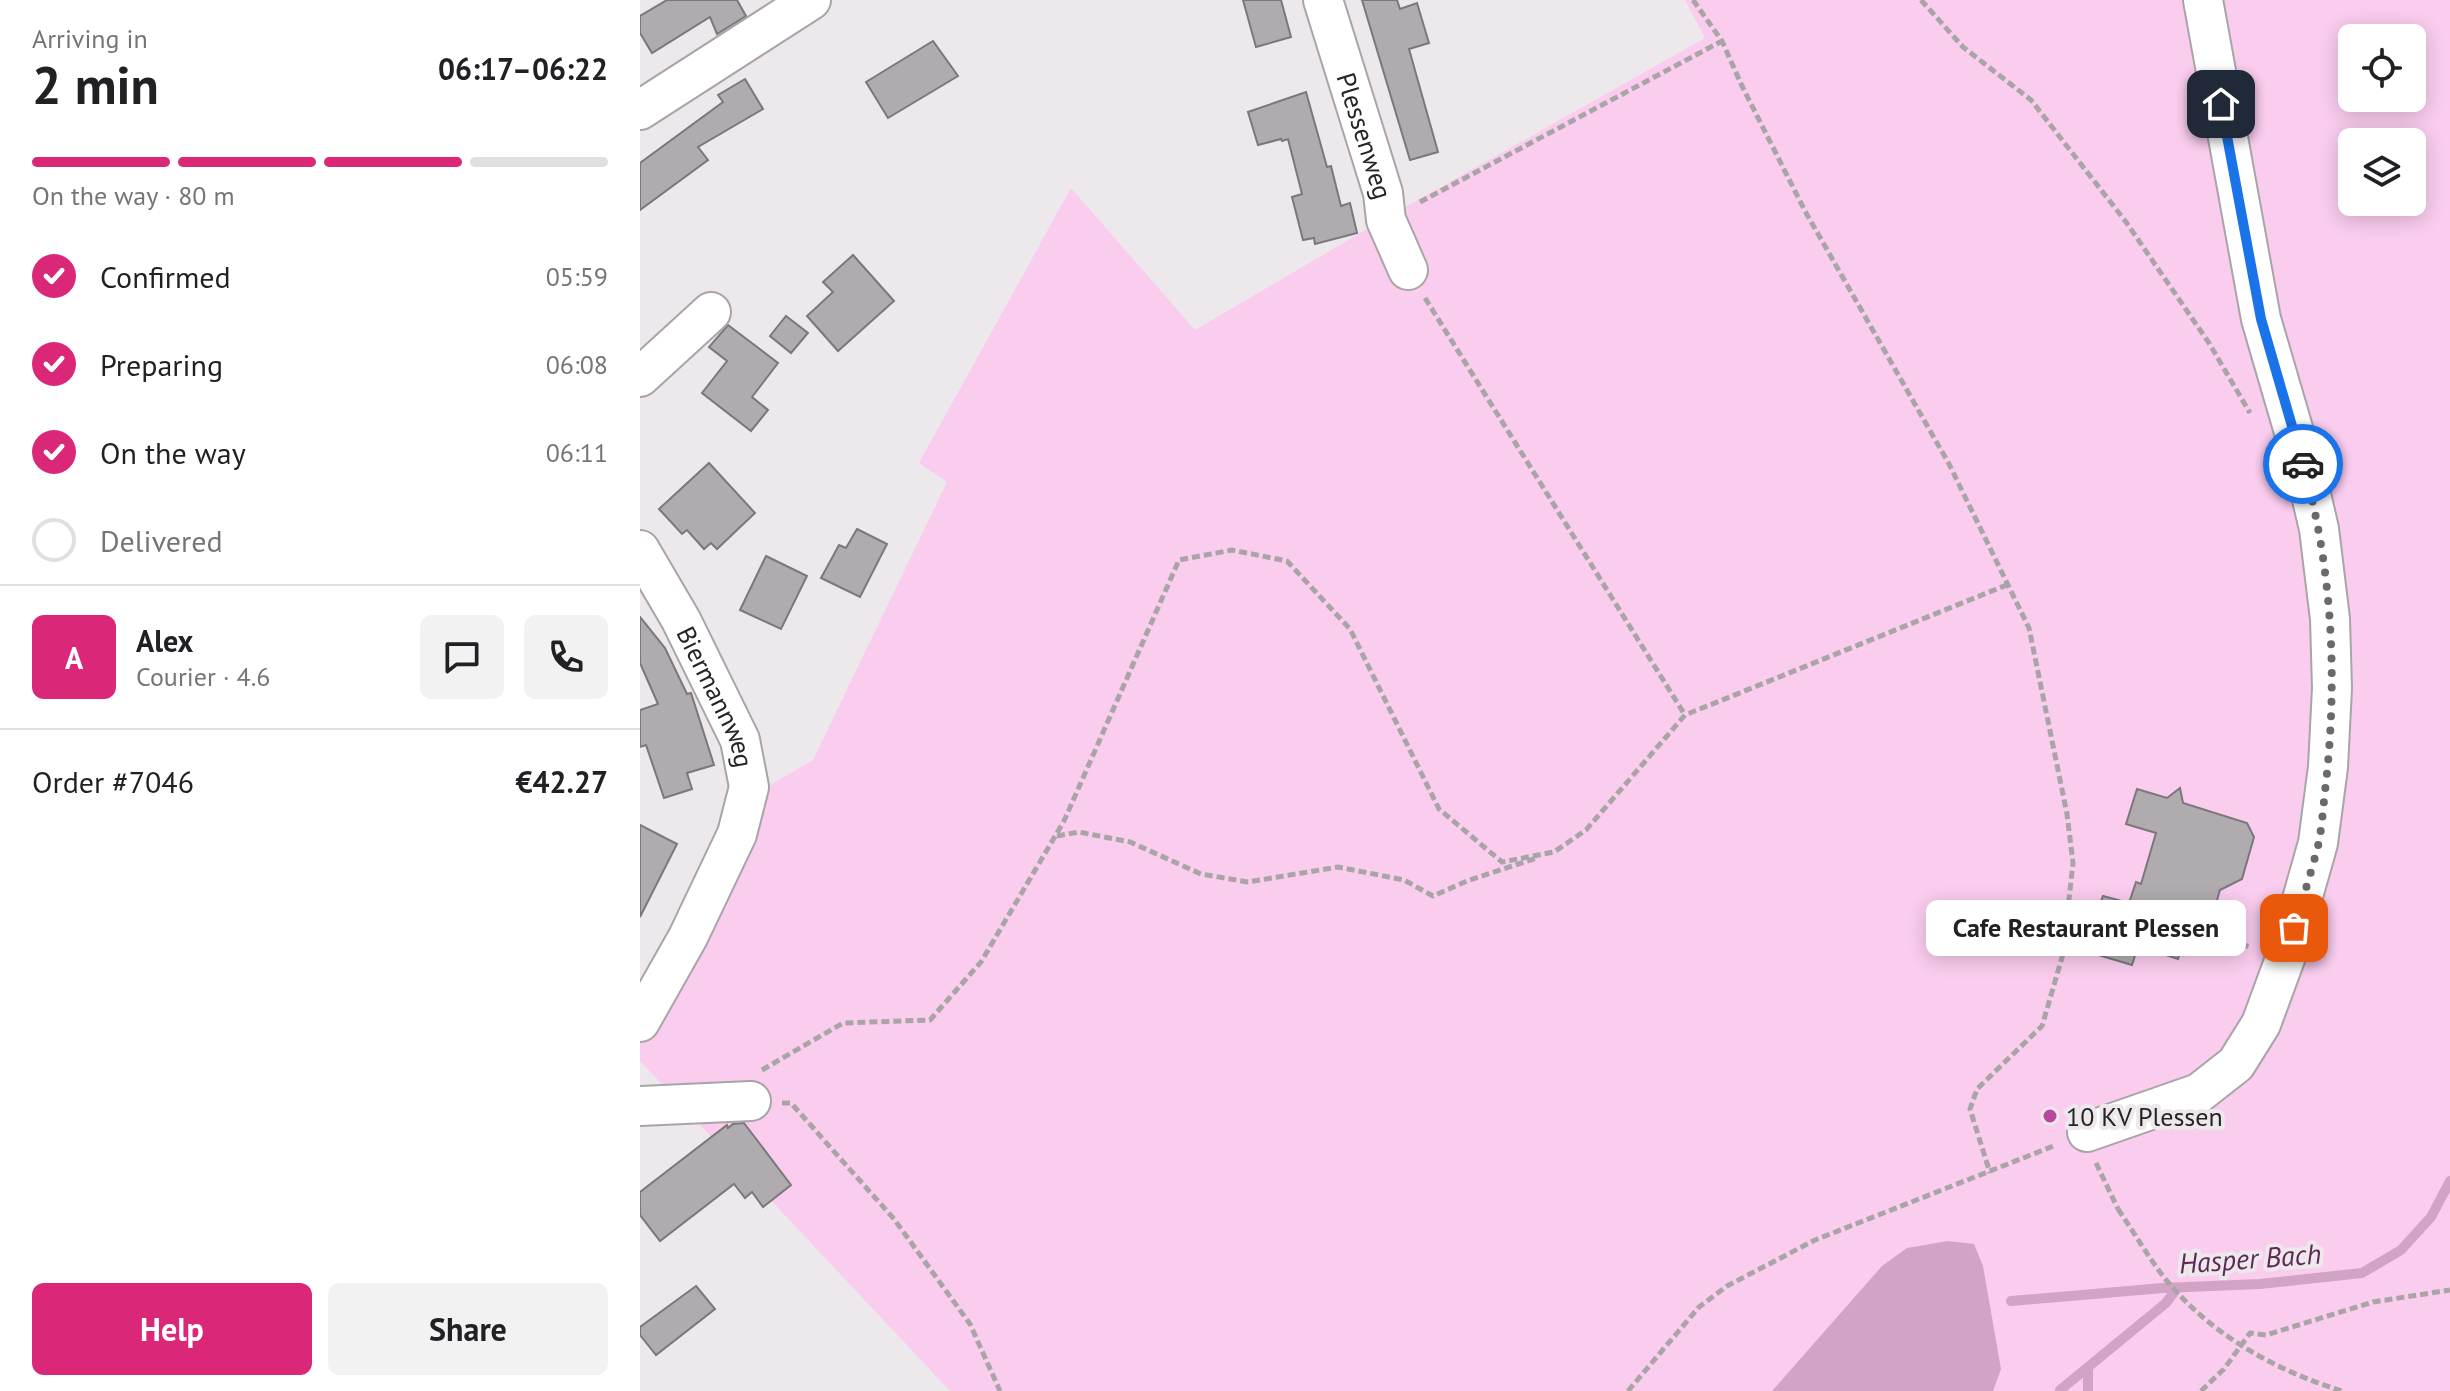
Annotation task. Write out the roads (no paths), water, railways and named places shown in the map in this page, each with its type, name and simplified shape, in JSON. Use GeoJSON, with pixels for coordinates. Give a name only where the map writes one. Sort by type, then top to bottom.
{"type":"FeatureCollection","features":[{"type":"Feature","properties":{"kind":"street"},"geometry":{"type":"LineString","coordinates":[[640,110],[811,0]]}},
{"type":"Feature","properties":{"kind":"street","name":"Plessenweg"},"geometry":{"type":"LineString","coordinates":[[1323,0],[1383,193],[1386,220],[1408,270]]}},
{"type":"Feature","properties":{"kind":"street"},"geometry":{"type":"LineString","coordinates":[[2087,1132],[2199,1093],[2236,1064],[2261,1024],[2286,956],[2318,843],[2328,767],[2332,688],[2330,633],[2319,529],[2261,319],[2203,0]]}},
{"type":"Feature","properties":{"kind":"street"},"geometry":{"type":"LineString","coordinates":[[640,377],[711,312]]}},
{"type":"Feature","properties":{"kind":"street","name":"Biermannweg"},"geometry":{"type":"LineString","coordinates":[[640,550],[681,620],[740,740],[749,787],[737,834],[688,937],[640,1022]]}},
{"type":"Feature","properties":{"kind":"street"},"geometry":{"type":"LineString","coordinates":[[640,1106],[751,1101]]}},
{"type":"Feature","properties":{"kind":"waterway","name":"Hasper Bach"},"geometry":{"type":"LineString","coordinates":[[2011,1301],[2163,1288],[2260,1284],[2362,1273],[2401,1250],[2431,1217],[2450,1181]]}},
{"type":"Feature","properties":{"kind":"waterway"},"geometry":{"type":"LineString","coordinates":[[2060,1390],[2166,1303],[2177,1288]]}},
{"type":"Feature","properties":{"kind":"waterway"},"geometry":{"type":"LineString","coordinates":[[2088,1368],[2088,1391]]}},
{"type":"Feature","properties":{"kind":"place","name":"Cafe Restaurant Plessen"},"geometry":{"type":"Point","coordinates":[2294,928]}},
{"type":"Feature","properties":{"kind":"place","name":"10 KV Plessen"},"geometry":{"type":"Point","coordinates":[2050,1116]}}]}
